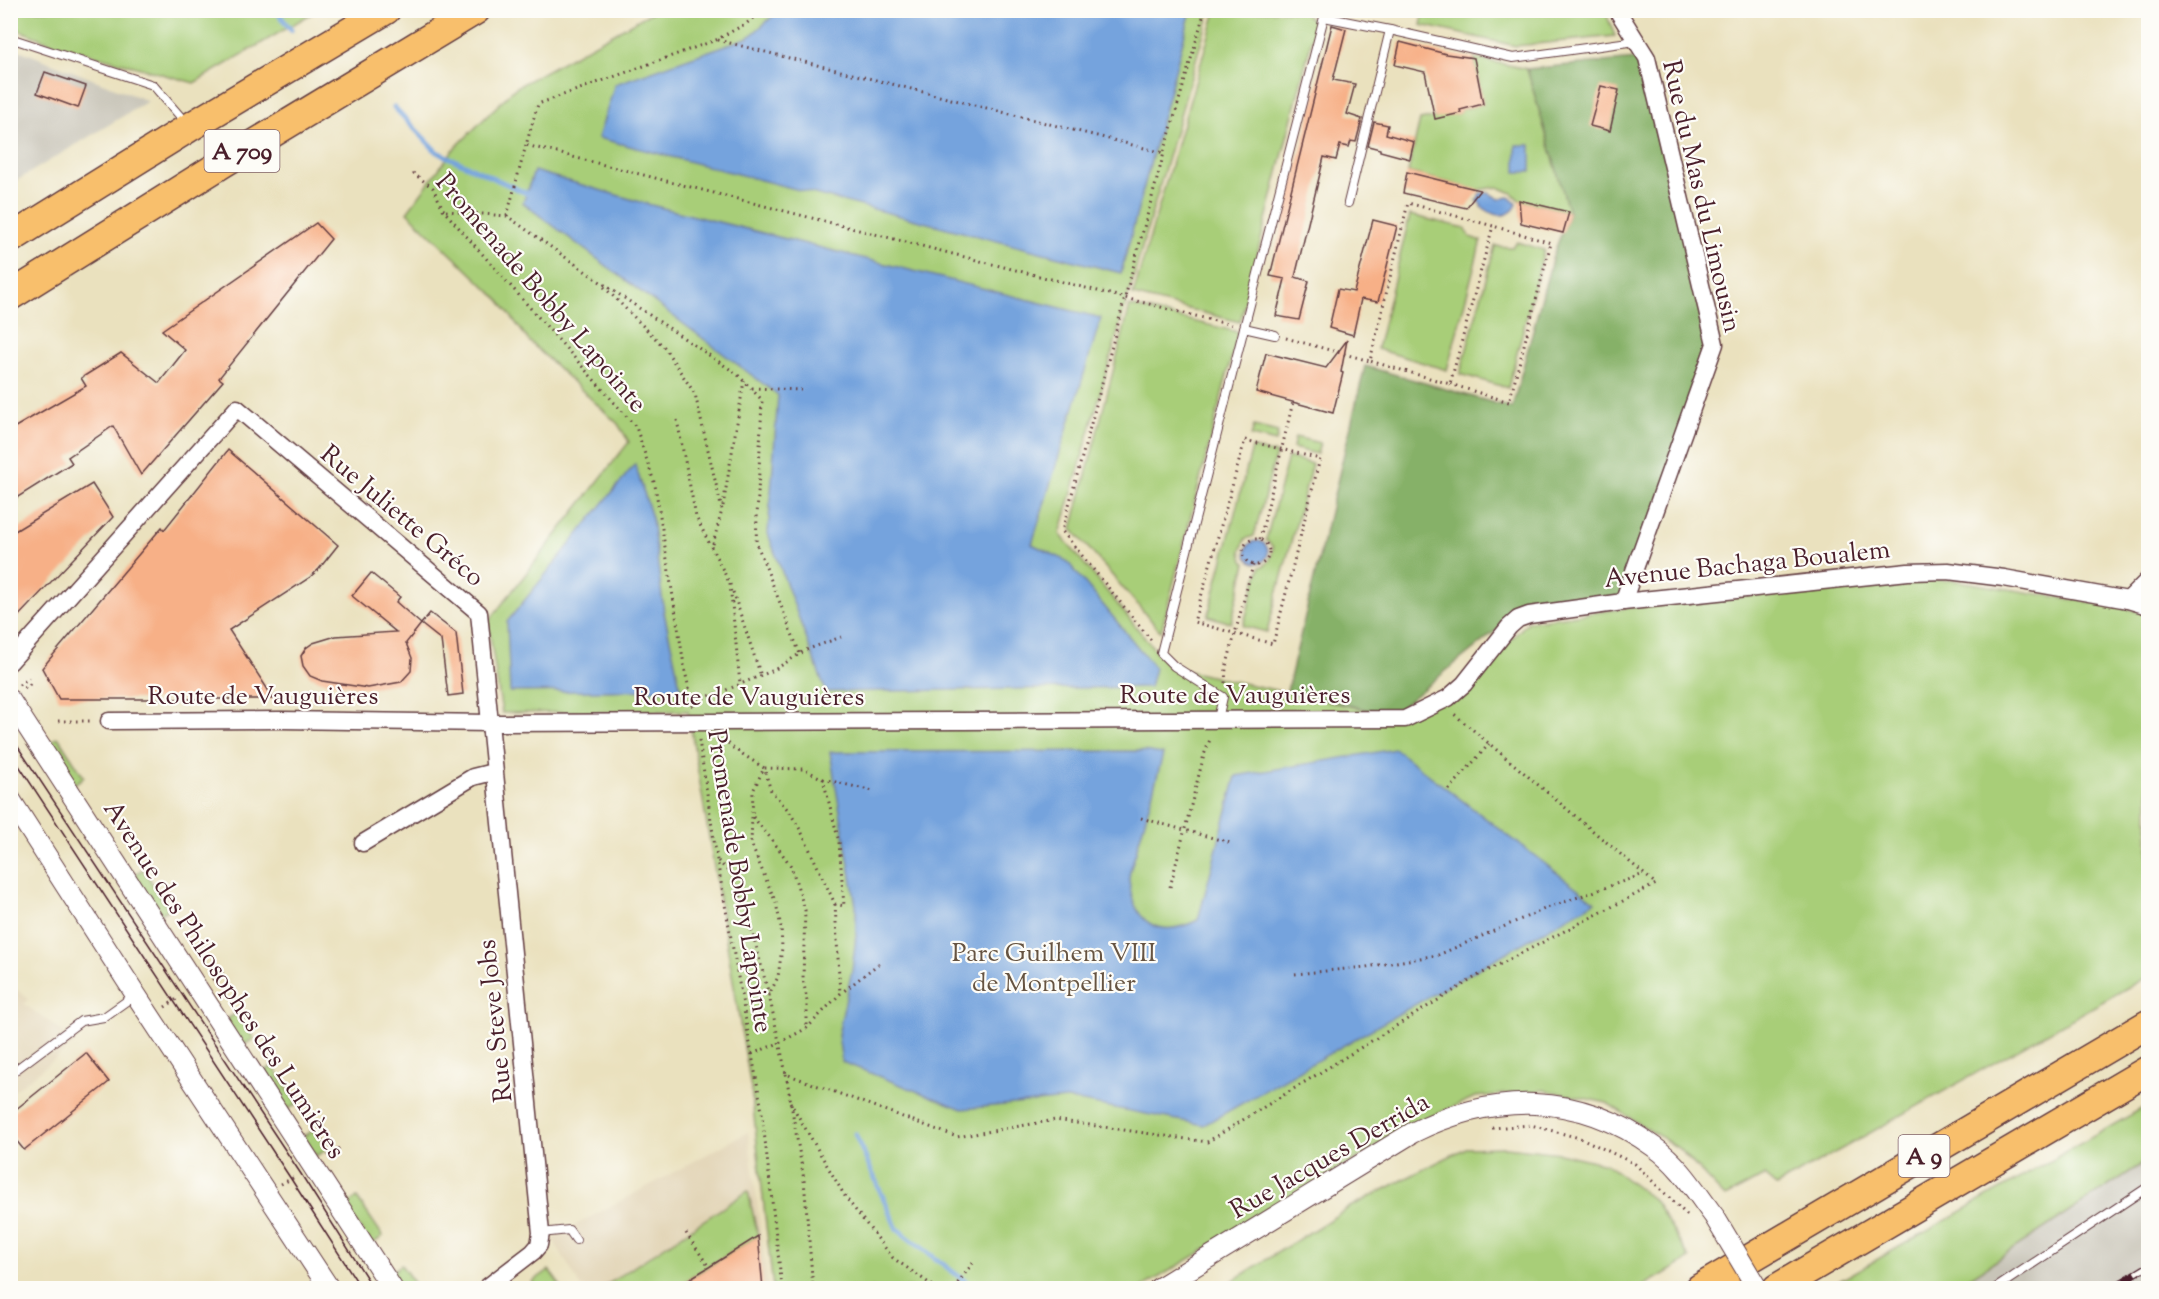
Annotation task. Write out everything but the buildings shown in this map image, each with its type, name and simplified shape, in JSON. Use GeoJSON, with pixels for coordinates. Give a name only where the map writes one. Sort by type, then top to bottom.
{"type":"FeatureCollection","features":[{"type":"Feature","properties":{"kind":"highway","name":"A 709"},"geometry":{"type":"LineString","coordinates":[[10,239],[190,127],[386,10]]}},
{"type":"Feature","properties":{"kind":"highway","name":"A 709"},"geometry":{"type":"LineString","coordinates":[[10,296],[223,163],[476,10]]}},
{"type":"Feature","properties":{"kind":"highway","name":"A 9"},"geometry":{"type":"LineString","coordinates":[[1700,1288],[2148,1024]]}},
{"type":"Feature","properties":{"kind":"highway","name":"A 9"},"geometry":{"type":"LineString","coordinates":[[1777,1288],[2148,1070]]}},
{"type":"Feature","properties":{"kind":"street","name":"Rue du Mas du Limousin"},"geometry":{"type":"LineString","coordinates":[[1617,10],[1647,58],[1715,344],[1623,602]]}},
{"type":"Feature","properties":{"kind":"street","name":"Rue Juliette Gréco"},"geometry":{"type":"LineString","coordinates":[[10,662],[237,408],[478,613],[490,723]]}},
{"type":"Feature","properties":{"kind":"street","name":"Avenue Bachaga Boualem"},"geometry":{"type":"LineString","coordinates":[[1389,720],[1405,719],[1441,702],[1464,684],[1509,627],[1518,619],[1529,615],[1623,602],[1908,572],[1948,571],[2004,578],[2128,600],[2148,606]]}},
{"type":"Feature","properties":{"kind":"street"},"geometry":{"type":"LineString","coordinates":[[2128,600],[2148,580]]}},
{"type":"Feature","properties":{"kind":"street","name":"Avenue des Philosophes des Lumières"},"geometry":{"type":"LineString","coordinates":[[10,700],[392,1288]]}},
{"type":"Feature","properties":{"kind":"street","name":"Route de Vauguières"},"geometry":{"type":"LineString","coordinates":[[109,721],[281,720],[490,723],[1389,720]]}},
{"type":"Feature","properties":{"kind":"street","name":"Rue Steve Jobs"},"geometry":{"type":"LineString","coordinates":[[490,723],[493,772],[541,1233]]}},
{"type":"Feature","properties":{"kind":"street"},"geometry":{"type":"LineString","coordinates":[[363,843],[473,777],[493,772]]}},
{"type":"Feature","properties":{"kind":"street"},"geometry":{"type":"LineString","coordinates":[[10,799],[329,1288]]}},
{"type":"Feature","properties":{"kind":"street","name":"Rue Jacques Derrida"},"geometry":{"type":"LineString","coordinates":[[1159,1288],[1412,1133],[1439,1119],[1502,1104],[1541,1104],[1601,1117],[1656,1147],[1683,1174],[1714,1216],[1757,1288]]}},
{"type":"Feature","properties":{"kind":"street"},"geometry":{"type":"LineString","coordinates":[[486,1288],[533,1252],[539,1245],[541,1233]]}},
{"type":"Feature","properties":{"kind":"lane"},"geometry":{"type":"LineString","coordinates":[[1218,719],[1223,697],[1174,666],[1161,652],[1324,17],[1513,58],[1636,41]]}},
{"type":"Feature","properties":{"kind":"lane"},"geometry":{"type":"LineString","coordinates":[[1348,203],[1390,30]]}},
{"type":"Feature","properties":{"kind":"lane"},"geometry":{"type":"LineString","coordinates":[[10,38],[153,85],[190,127]]}},
{"type":"Feature","properties":{"kind":"lane"},"geometry":{"type":"LineString","coordinates":[[1244,328],[1275,335]]}},
{"type":"Feature","properties":{"kind":"lane"},"geometry":{"type":"LineString","coordinates":[[10,1074],[81,1021],[104,1017],[136,995]]}},
{"type":"Feature","properties":{"kind":"lane"},"geometry":{"type":"LineString","coordinates":[[1996,1288],[2148,1187]]}},
{"type":"Feature","properties":{"kind":"lane"},"geometry":{"type":"LineString","coordinates":[[541,1233],[569,1230],[576,1240]]}},
{"type":"Feature","properties":{"kind":"path"},"geometry":{"type":"LineString","coordinates":[[507,216],[538,104],[716,40],[747,23],[762,10]]}},
{"type":"Feature","properties":{"kind":"path"},"geometry":{"type":"LineString","coordinates":[[1161,652],[1062,531],[1205,10]]}},
{"type":"Feature","properties":{"kind":"path"},"geometry":{"type":"LineString","coordinates":[[716,40],[1164,153]]}},
{"type":"Feature","properties":{"kind":"path"},"geometry":{"type":"LineString","coordinates":[[526,145],[1244,328]]}},
{"type":"Feature","properties":{"kind":"path","name":"Promenade Bobby Lapointe"},"geometry":{"type":"LineString","coordinates":[[413,173],[433,188],[444,211],[636,427],[655,485],[697,721],[717,860],[761,1105],[782,1288]]}},
{"type":"Feature","properties":{"kind":"path"},"geometry":{"type":"LineString","coordinates":[[1275,335],[1509,402],[1551,243],[1407,203],[1370,361]]}},
{"type":"Feature","properties":{"kind":"path"},"geometry":{"type":"LineString","coordinates":[[444,211],[507,216],[598,281],[737,374],[762,400],[756,542],[800,654]]}},
{"type":"Feature","properties":{"kind":"path"},"geometry":{"type":"LineString","coordinates":[[1450,384],[1492,226]]}},
{"type":"Feature","properties":{"kind":"path"},"geometry":{"type":"LineString","coordinates":[[598,281],[664,347],[695,394],[722,510]]}},
{"type":"Feature","properties":{"kind":"path"},"geometry":{"type":"LineString","coordinates":[[712,548],[722,510],[744,381]]}},
{"type":"Feature","properties":{"kind":"path"},"geometry":{"type":"LineString","coordinates":[[751,388],[801,390]]}},
{"type":"Feature","properties":{"kind":"path"},"geometry":{"type":"LineString","coordinates":[[1260,539],[1293,402]]}},
{"type":"Feature","properties":{"kind":"path"},"geometry":{"type":"LineString","coordinates":[[677,420],[696,517],[730,584],[760,676]]}},
{"type":"Feature","properties":{"kind":"path"},"geometry":{"type":"LineString","coordinates":[[1245,440],[1320,459],[1273,644],[1235,634],[1194,622],[1245,440]]}},
{"type":"Feature","properties":{"kind":"path"},"geometry":{"type":"LineString","coordinates":[[1260,539],[1267,544],[1270,553],[1262,564],[1253,565],[1244,557],[1244,549],[1248,542],[1260,539]]}},
{"type":"Feature","properties":{"kind":"path"},"geometry":{"type":"LineString","coordinates":[[1223,697],[1226,668],[1253,565]]}},
{"type":"Feature","properties":{"kind":"path"},"geometry":{"type":"LineString","coordinates":[[730,584],[740,684]]}},
{"type":"Feature","properties":{"kind":"path"},"geometry":{"type":"LineString","coordinates":[[692,701],[774,670],[800,654],[841,637]]}},
{"type":"Feature","properties":{"kind":"path"},"geometry":{"type":"LineString","coordinates":[[786,1074],[957,1137],[1055,1120],[1206,1142],[1479,975],[1656,884],[1441,702]]}},
{"type":"Feature","properties":{"kind":"path"},"geometry":{"type":"LineString","coordinates":[[1170,887],[1204,755],[1218,719]]}},
{"type":"Feature","properties":{"kind":"path"},"geometry":{"type":"LineString","coordinates":[[58,722],[109,721]]}},
{"type":"Feature","properties":{"kind":"path"},"geometry":{"type":"LineString","coordinates":[[725,740],[733,748],[764,768],[804,769],[823,779],[873,791]]}},
{"type":"Feature","properties":{"kind":"path"},"geometry":{"type":"LineString","coordinates":[[1449,790],[1489,744]]}},
{"type":"Feature","properties":{"kind":"path"},"geometry":{"type":"LineString","coordinates":[[764,768],[753,791],[751,844],[776,903],[781,927],[782,948],[778,977],[769,995]]}},
{"type":"Feature","properties":{"kind":"path"},"geometry":{"type":"LineString","coordinates":[[764,768],[771,791],[801,831],[835,904],[840,994]]}},
{"type":"Feature","properties":{"kind":"path"},"geometry":{"type":"LineString","coordinates":[[823,779],[839,842],[844,906],[835,904]]}},
{"type":"Feature","properties":{"kind":"path"},"geometry":{"type":"LineString","coordinates":[[753,817],[790,866],[805,910],[803,979],[807,1001],[807,1028]]}},
{"type":"Feature","properties":{"kind":"path"},"geometry":{"type":"LineString","coordinates":[[1141,818],[1231,843]]}},
{"type":"Feature","properties":{"kind":"path"},"geometry":{"type":"LineString","coordinates":[[717,860],[732,875],[746,908],[769,995],[786,1074],[804,1180],[813,1288]]}},
{"type":"Feature","properties":{"kind":"path"},"geometry":{"type":"LineString","coordinates":[[1295,974],[1366,967],[1438,955],[1547,908],[1644,874]]}},
{"type":"Feature","properties":{"kind":"path"},"geometry":{"type":"LineString","coordinates":[[752,1054],[807,1028],[840,994],[882,961]]}},
{"type":"Feature","properties":{"kind":"path"},"geometry":{"type":"LineString","coordinates":[[790,1102],[846,1198],[866,1224],[893,1258],[936,1288]]}},
{"type":"Feature","properties":{"kind":"path"},"geometry":{"type":"LineString","coordinates":[[1487,1129],[1531,1125],[1583,1139],[1635,1164],[1690,1218]]}},
{"type":"Feature","properties":{"kind":"path"},"geometry":{"type":"LineString","coordinates":[[686,1233],[709,1267]]}},
{"type":"Feature","properties":{"kind":"path"},"geometry":{"type":"LineString","coordinates":[[954,1288],[973,1263]]}},
{"type":"Feature","properties":{"kind":"shaded area"},"geometry":{"type":"Polygon","coordinates":[[[11,47],[148,101],[11,184],[11,47]]]}},
{"type":"Feature","properties":{"kind":"shaded area"},"geometry":{"type":"Polygon","coordinates":[[[11,985],[28,999],[24,1004],[77,1042],[11,1093],[11,985]]]}},
{"type":"Feature","properties":{"kind":"shaded area"},"geometry":{"type":"Polygon","coordinates":[[[748,1132],[768,1288],[582,1288],[552,1238],[748,1132]]]}},
{"type":"Feature","properties":{"kind":"shaded area"},"geometry":{"type":"Polygon","coordinates":[[[2148,1160],[2148,1288],[1952,1288],[2148,1160]]]}},
{"type":"Feature","properties":{"kind":"green space"},"geometry":{"type":"Polygon","coordinates":[[[10,11],[316,11],[194,83],[54,44],[11,27],[10,11]]]}},
{"type":"Feature","properties":{"kind":"green space","name":"Parc Guilhem VIII de Montpellier"},"geometry":{"type":"Polygon","coordinates":[[[654,11],[1210,11],[1060,534],[1169,667],[1395,716],[1439,693],[1451,701],[1528,622],[1627,608],[1897,581],[1952,580],[2126,608],[2148,615],[2148,976],[1776,1186],[1764,1176],[1725,1197],[1678,1148],[1607,1103],[1545,1090],[1475,1097],[1413,1125],[1141,1288],[773,1288],[751,1089],[688,711],[502,713],[488,622],[629,442],[618,424],[529,341],[500,301],[407,212],[453,150],[515,88],[654,11]]]}},
{"type":"Feature","properties":{"kind":"green space"},"geometry":{"type":"Polygon","coordinates":[[[1216,11],[1302,11],[1316,23],[1240,322],[1133,295],[1216,11]]]}},
{"type":"Feature","properties":{"kind":"green space"},"geometry":{"type":"Polygon","coordinates":[[[1424,11],[1605,11],[1615,36],[1516,46],[1421,25],[1424,11]]]}},
{"type":"Feature","properties":{"kind":"green space"},"geometry":{"type":"Polygon","coordinates":[[[1474,58],[1527,69],[1569,212],[1519,200],[1512,193],[1498,187],[1477,190],[1408,172],[1420,120],[1460,113],[1460,110],[1483,104],[1474,58]]]}},
{"type":"Feature","properties":{"kind":"green space"},"geometry":{"type":"Polygon","coordinates":[[[1647,58],[1715,344],[1624,599],[1576,599],[1517,614],[1391,715],[1287,691],[1365,366],[1512,408],[1553,256],[1569,212],[1527,69],[1647,58]]]}},
{"type":"Feature","properties":{"kind":"green space"},"geometry":{"type":"Polygon","coordinates":[[[1410,215],[1465,228],[1470,237],[1481,241],[1447,370],[1377,349],[1410,215]]]}},
{"type":"Feature","properties":{"kind":"green space"},"geometry":{"type":"Polygon","coordinates":[[[1517,242],[1544,250],[1508,388],[1460,374],[1495,246],[1512,247],[1517,242]]]}},
{"type":"Feature","properties":{"kind":"green space"},"geometry":{"type":"Polygon","coordinates":[[[1130,306],[1238,332],[1161,632],[1072,529],[1130,306]]]}},
{"type":"Feature","properties":{"kind":"green space"},"geometry":{"type":"Polygon","coordinates":[[[1254,426],[1278,432],[1276,442],[1251,436],[1254,426]]]}},
{"type":"Feature","properties":{"kind":"green space"},"geometry":{"type":"Polygon","coordinates":[[[1295,437],[1320,443],[1317,454],[1293,448],[1295,437]]]}},
{"type":"Feature","properties":{"kind":"green space"},"geometry":{"type":"Polygon","coordinates":[[[1252,448],[1276,454],[1254,536],[1245,539],[1241,551],[1243,561],[1246,563],[1231,623],[1208,616],[1252,448]]]}},
{"type":"Feature","properties":{"kind":"green space"},"geometry":{"type":"Polygon","coordinates":[[[1288,457],[1312,464],[1267,632],[1243,626],[1260,567],[1270,560],[1272,554],[1273,547],[1266,540],[1288,457]]]}},
{"type":"Feature","properties":{"kind":"green space"},"geometry":{"type":"Polygon","coordinates":[[[58,737],[84,777],[74,784],[48,743],[58,737]]]}},
{"type":"Feature","properties":{"kind":"green space"},"geometry":{"type":"Polygon","coordinates":[[[143,869],[169,909],[159,915],[133,875],[143,869]]]}},
{"type":"Feature","properties":{"kind":"green space"},"geometry":{"type":"Polygon","coordinates":[[[237,1013],[254,1039],[242,1046],[225,1020],[237,1013]]]}},
{"type":"Feature","properties":{"kind":"green space"},"geometry":{"type":"Polygon","coordinates":[[[273,1066],[297,1104],[285,1111],[260,1074],[273,1066]]]}},
{"type":"Feature","properties":{"kind":"green space"},"geometry":{"type":"Polygon","coordinates":[[[2148,1105],[2148,1160],[1954,1288],[1827,1288],[2148,1105]]]}},
{"type":"Feature","properties":{"kind":"green space"},"geometry":{"type":"Polygon","coordinates":[[[316,1129],[328,1149],[316,1156],[303,1136],[316,1129]]]}},
{"type":"Feature","properties":{"kind":"green space"},"geometry":{"type":"Polygon","coordinates":[[[1506,1147],[1560,1153],[1606,1164],[1655,1201],[1690,1259],[1640,1288],[1221,1288],[1350,1207],[1466,1148],[1506,1147]]]}},
{"type":"Feature","properties":{"kind":"green space"},"geometry":{"type":"Polygon","coordinates":[[[748,1191],[758,1236],[674,1288],[602,1288],[748,1191]]]}},
{"type":"Feature","properties":{"kind":"green space"},"geometry":{"type":"Polygon","coordinates":[[[357,1198],[383,1236],[371,1245],[345,1206],[357,1198]]]}},
{"type":"Feature","properties":{"kind":"green space"},"geometry":{"type":"Polygon","coordinates":[[[401,1265],[418,1288],[402,1288],[391,1273],[401,1265]]]}},
{"type":"Feature","properties":{"kind":"green space"},"geometry":{"type":"Polygon","coordinates":[[[549,1270],[562,1288],[537,1288],[532,1282],[549,1270]]]}},
{"type":"Feature","properties":{"kind":"water"},"geometry":{"type":"Polygon","coordinates":[[[780,10],[1191,11],[1121,273],[598,138],[615,84],[749,37],[780,10]]]}},
{"type":"Feature","properties":{"kind":"water"},"geometry":{"type":"Polygon","coordinates":[[[1516,145],[1531,145],[1531,172],[1516,172],[1516,145]]]}},
{"type":"Feature","properties":{"kind":"water"},"geometry":{"type":"Polygon","coordinates":[[[534,171],[651,205],[1101,318],[1032,544],[1067,561],[1155,668],[1150,687],[826,692],[768,534],[778,395],[523,203],[534,171]]]}},
{"type":"Feature","properties":{"kind":"water"},"geometry":{"type":"Polygon","coordinates":[[[1480,193],[1489,193],[1499,199],[1509,197],[1517,204],[1508,214],[1494,214],[1481,207],[1477,201],[1480,193]]]}},
{"type":"Feature","properties":{"kind":"water"},"geometry":{"type":"Polygon","coordinates":[[[635,464],[652,518],[664,612],[681,690],[510,692],[507,622],[635,464]]]}},
{"type":"Feature","properties":{"kind":"water"},"geometry":{"type":"Polygon","coordinates":[[[1257,541],[1267,548],[1268,552],[1261,562],[1257,563],[1247,556],[1246,552],[1253,542],[1257,541]]]}},
{"type":"Feature","properties":{"kind":"water"},"geometry":{"type":"Polygon","coordinates":[[[1395,749],[1595,902],[1204,1125],[1067,1099],[962,1109],[842,1062],[838,1035],[852,970],[856,936],[856,906],[830,752],[1143,751],[1163,754],[1129,879],[1131,894],[1142,917],[1150,924],[1171,928],[1198,920],[1236,776],[1395,749]]]}},
{"type":"Feature","properties":{"kind":"waterway"},"geometry":{"type":"LineString","coordinates":[[276,10],[291,30]]}},
{"type":"Feature","properties":{"kind":"waterway"},"geometry":{"type":"LineString","coordinates":[[394,107],[437,152],[528,194]]}},
{"type":"Feature","properties":{"kind":"waterway"},"geometry":{"type":"LineString","coordinates":[[855,1134],[897,1229],[974,1288]]}},
{"type":"Feature","properties":{"kind":"tram line"},"geometry":{"type":"LineString","coordinates":[[10,735],[301,1174],[373,1288]]}},
{"type":"Feature","properties":{"kind":"tram line"},"geometry":{"type":"LineString","coordinates":[[10,752],[361,1288]]}},
{"type":"Feature","properties":{"kind":"railway"},"geometry":{"type":"LineString","coordinates":[[2112,1288],[2148,1266]]}}]}
